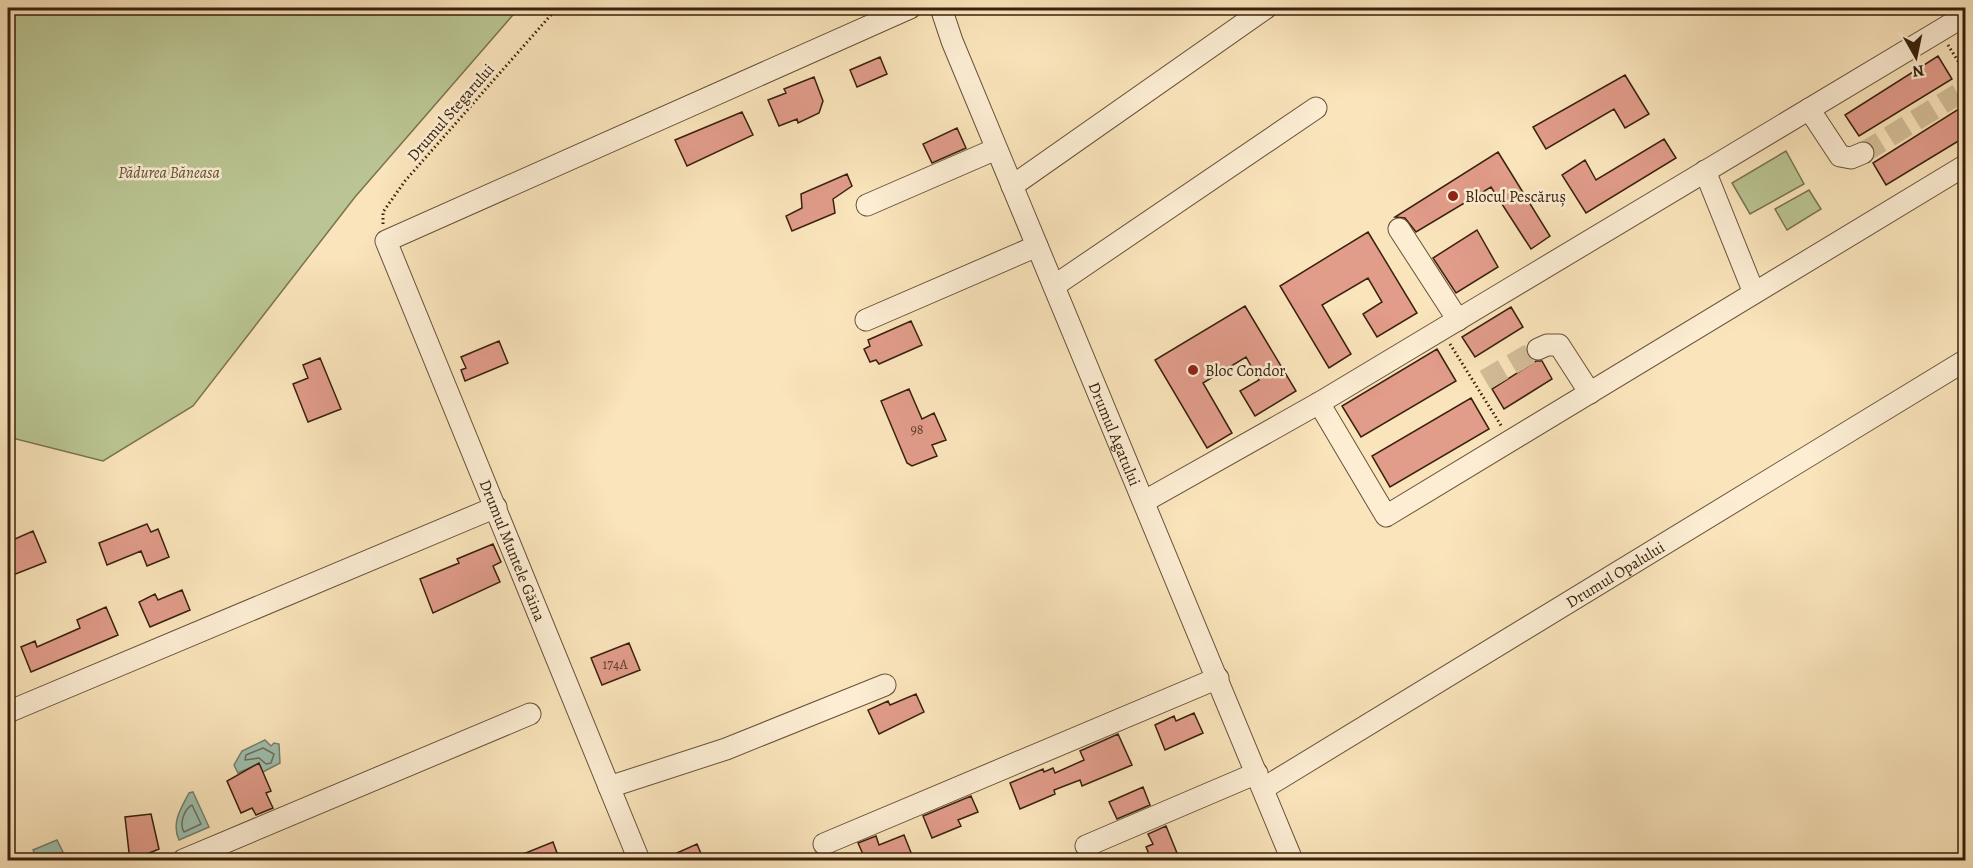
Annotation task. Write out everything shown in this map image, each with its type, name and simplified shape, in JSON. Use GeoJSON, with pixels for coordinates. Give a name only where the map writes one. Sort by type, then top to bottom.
{"type":"FeatureCollection","features":[{"type":"Feature","properties":{"kind":"street"},"geometry":{"type":"LineString","coordinates":[[386,241],[909,8]]}},
{"type":"Feature","properties":{"kind":"street","name":"Drumul Agatului"},"geometry":{"type":"LineString","coordinates":[[941,8],[996,149],[1145,501],[1292,861]]}},
{"type":"Feature","properties":{"kind":"street"},"geometry":{"type":"LineString","coordinates":[[1012,186],[1266,8]]}},
{"type":"Feature","properties":{"kind":"street"},"geometry":{"type":"LineString","coordinates":[[1145,501],[1319,403],[1965,15]]}},
{"type":"Feature","properties":{"kind":"street"},"geometry":{"type":"LineString","coordinates":[[1054,286],[1316,108]]}},
{"type":"Feature","properties":{"kind":"street"},"geometry":{"type":"LineString","coordinates":[[1809,109],[1840,156],[1851,158],[1863,153]]}},
{"type":"Feature","properties":{"kind":"street"},"geometry":{"type":"LineString","coordinates":[[867,205],[996,149]]}},
{"type":"Feature","properties":{"kind":"street"},"geometry":{"type":"LineString","coordinates":[[1319,403],[1386,516],[1965,165]]}},
{"type":"Feature","properties":{"kind":"street"},"geometry":{"type":"LineString","coordinates":[[1706,171],[1754,293]]}},
{"type":"Feature","properties":{"kind":"street"},"geometry":{"type":"LineString","coordinates":[[1399,228],[1449,325]]}},
{"type":"Feature","properties":{"kind":"street","name":"Drumul Muntele Găina"},"geometry":{"type":"LineString","coordinates":[[386,241],[609,787],[634,859]]}},
{"type":"Feature","properties":{"kind":"street"},"geometry":{"type":"LineString","coordinates":[[866,320],[1037,246]]}},
{"type":"Feature","properties":{"kind":"street"},"geometry":{"type":"LineString","coordinates":[[1538,349],[1547,345],[1559,345],[1590,393]]}},
{"type":"Feature","properties":{"kind":"street","name":"Drumul Opalului"},"geometry":{"type":"LineString","coordinates":[[1086,846],[1260,781],[1965,360]]}},
{"type":"Feature","properties":{"kind":"street"},"geometry":{"type":"LineString","coordinates":[[8,712],[496,507]]}},
{"type":"Feature","properties":{"kind":"street"},"geometry":{"type":"LineString","coordinates":[[824,844],[1218,678]]}},
{"type":"Feature","properties":{"kind":"street"},"geometry":{"type":"LineString","coordinates":[[609,787],[726,749],[885,685]]}},
{"type":"Feature","properties":{"kind":"street"},"geometry":{"type":"LineString","coordinates":[[183,861],[530,714]]}},
{"type":"Feature","properties":{"kind":"path","name":"Drumul Stegarului"},"geometry":{"type":"LineString","coordinates":[[386,241],[383,212],[405,181],[557,8]]}},
{"type":"Feature","properties":{"kind":"path"},"geometry":{"type":"LineString","coordinates":[[1939,31],[1965,74]]}},
{"type":"Feature","properties":{"kind":"path"},"geometry":{"type":"LineString","coordinates":[[1449,325],[1510,441]]}},
{"type":"Feature","properties":{"kind":"green space","name":"Pădurea Băneasa"},"geometry":{"type":"Polygon","coordinates":[[[8,8],[519,8],[355,197],[193,406],[103,461],[8,437],[8,8]]]}},
{"type":"Feature","properties":{"kind":"green space"},"geometry":{"type":"Polygon","coordinates":[[[1786,151],[1804,184],[1750,214],[1732,183],[1786,151]]]}},
{"type":"Feature","properties":{"kind":"green space"},"geometry":{"type":"Polygon","coordinates":[[[1809,190],[1821,209],[1787,230],[1775,209],[1809,190]]]}},
{"type":"Feature","properties":{"kind":"water"},"geometry":{"type":"Polygon","coordinates":[[[265,740],[271,746],[274,743],[279,744],[280,763],[263,772],[258,764],[238,773],[234,765],[242,751],[265,740]]]}},
{"type":"Feature","properties":{"kind":"water"},"geometry":{"type":"Polygon","coordinates":[[[193,792],[209,827],[179,840],[176,828],[178,816],[189,793],[193,792]]]}},
{"type":"Feature","properties":{"kind":"water"},"geometry":{"type":"Polygon","coordinates":[[[57,840],[63,852],[38,860],[33,850],[57,840]]]}},
{"type":"Feature","properties":{"kind":"building"},"geometry":{"type":"Polygon","coordinates":[[[1938,56],[1952,79],[1859,136],[1845,115],[1938,56]]]}},
{"type":"Feature","properties":{"kind":"building"},"geometry":{"type":"Polygon","coordinates":[[[880,57],[887,74],[857,87],[850,70],[880,57]]]}},
{"type":"Feature","properties":{"kind":"building"},"geometry":{"type":"Polygon","coordinates":[[[1625,75],[1649,114],[1625,128],[1614,109],[1546,149],[1533,127],[1625,75]]]}},
{"type":"Feature","properties":{"kind":"building"},"geometry":{"type":"Polygon","coordinates":[[[814,77],[823,101],[819,113],[798,123],[797,119],[779,126],[768,100],[786,93],[784,89],[814,77]]]}},
{"type":"Feature","properties":{"kind":"building"},"geometry":{"type":"Polygon","coordinates":[[[1965,105],[1965,137],[1886,185],[1873,163],[1965,105]]]}},
{"type":"Feature","properties":{"kind":"building"},"geometry":{"type":"Polygon","coordinates":[[[742,112],[753,135],[687,166],[675,140],[742,112]]]}},
{"type":"Feature","properties":{"kind":"building"},"geometry":{"type":"Polygon","coordinates":[[[957,128],[966,148],[932,163],[923,144],[957,128]]]}},
{"type":"Feature","properties":{"kind":"building"},"geometry":{"type":"Polygon","coordinates":[[[1664,139],[1676,158],[1586,213],[1562,175],[1585,160],[1596,180],[1664,139]]]}},
{"type":"Feature","properties":{"kind":"building","name":"Blocul Pescăruș"},"geometry":{"type":"Polygon","coordinates":[[[1498,152],[1550,236],[1531,249],[1491,187],[1416,232],[1405,218],[1395,217],[1498,152]]]}},
{"type":"Feature","properties":{"kind":"building"},"geometry":{"type":"Polygon","coordinates":[[[847,174],[852,186],[833,199],[835,213],[792,231],[786,216],[802,208],[801,194],[847,174]]]}},
{"type":"Feature","properties":{"kind":"building"},"geometry":{"type":"Polygon","coordinates":[[[1477,230],[1498,267],[1456,293],[1433,258],[1477,230]]]}},
{"type":"Feature","properties":{"kind":"building"},"geometry":{"type":"Polygon","coordinates":[[[1368,232],[1417,313],[1377,337],[1363,314],[1382,302],[1368,278],[1322,305],[1351,354],[1329,368],[1280,286],[1368,232]]]}},
{"type":"Feature","properties":{"kind":"building","name":"Bloc Condor"},"geometry":{"type":"Polygon","coordinates":[[[1245,306],[1296,391],[1255,416],[1240,391],[1259,380],[1246,357],[1203,383],[1232,433],[1207,448],[1155,360],[1245,306]]]}},
{"type":"Feature","properties":{"kind":"building"},"geometry":{"type":"Polygon","coordinates":[[[1511,307],[1523,327],[1475,357],[1462,337],[1511,307]]]}},
{"type":"Feature","properties":{"kind":"building"},"geometry":{"type":"Polygon","coordinates":[[[911,321],[922,345],[879,364],[876,360],[870,362],[864,349],[870,346],[868,340],[911,321]]]}},
{"type":"Feature","properties":{"kind":"building"},"geometry":{"type":"Polygon","coordinates":[[[499,341],[508,363],[465,381],[461,370],[466,368],[461,357],[499,341]]]}},
{"type":"Feature","properties":{"kind":"building"},"geometry":{"type":"Polygon","coordinates":[[[1437,349],[1456,381],[1361,437],[1342,406],[1437,349]]]}},
{"type":"Feature","properties":{"kind":"building"},"geometry":{"type":"Polygon","coordinates":[[[320,358],[341,409],[308,422],[293,384],[308,378],[303,365],[320,358]]]}},
{"type":"Feature","properties":{"kind":"building"},"geometry":{"type":"Polygon","coordinates":[[[1536,361],[1542,361],[1552,379],[1504,409],[1492,389],[1536,361]]]}},
{"type":"Feature","properties":{"kind":"building"},"geometry":{"type":"Polygon","coordinates":[[[909,389],[922,419],[934,413],[946,440],[932,445],[937,456],[912,466],[907,463],[881,401],[909,389]]]}},
{"type":"Feature","properties":{"kind":"building"},"geometry":{"type":"Polygon","coordinates":[[[1471,398],[1489,429],[1390,487],[1372,456],[1471,398]]]}},
{"type":"Feature","properties":{"kind":"building"},"geometry":{"type":"Polygon","coordinates":[[[147,524],[151,532],[158,529],[169,557],[147,566],[141,551],[107,565],[99,543],[147,524]]]}},
{"type":"Feature","properties":{"kind":"building"},"geometry":{"type":"Polygon","coordinates":[[[33,531],[46,562],[8,577],[8,542],[33,531]]]}},
{"type":"Feature","properties":{"kind":"building"},"geometry":{"type":"Polygon","coordinates":[[[493,544],[501,562],[493,566],[500,582],[433,613],[420,579],[459,563],[457,559],[493,544]]]}},
{"type":"Feature","properties":{"kind":"building"},"geometry":{"type":"Polygon","coordinates":[[[182,590],[190,610],[150,627],[139,602],[155,594],[158,600],[182,590]]]}},
{"type":"Feature","properties":{"kind":"building"},"geometry":{"type":"Polygon","coordinates":[[[106,607],[118,635],[31,672],[21,647],[35,641],[37,647],[80,628],[77,620],[106,607]]]}},
{"type":"Feature","properties":{"kind":"building"},"geometry":{"type":"Polygon","coordinates":[[[629,643],[640,670],[602,685],[591,658],[629,643]]]}},
{"type":"Feature","properties":{"kind":"building"},"geometry":{"type":"Polygon","coordinates":[[[916,694],[924,712],[879,734],[868,710],[888,701],[890,705],[916,694]]]}},
{"type":"Feature","properties":{"kind":"building"},"geometry":{"type":"Polygon","coordinates":[[[1194,713],[1203,733],[1165,750],[1155,725],[1174,716],[1176,721],[1194,713]]]}},
{"type":"Feature","properties":{"kind":"building"},"geometry":{"type":"Polygon","coordinates":[[[1118,734],[1132,765],[1082,786],[1080,780],[1054,790],[1055,794],[1020,809],[1010,783],[1043,769],[1044,772],[1053,768],[1055,773],[1084,760],[1080,751],[1118,734]]]}},
{"type":"Feature","properties":{"kind":"building"},"geometry":{"type":"Polygon","coordinates":[[[259,763],[271,791],[266,793],[273,808],[256,815],[252,808],[241,813],[227,781],[259,763]]]}},
{"type":"Feature","properties":{"kind":"building"},"geometry":{"type":"Polygon","coordinates":[[[1143,787],[1150,805],[1117,819],[1109,802],[1143,787]]]}},
{"type":"Feature","properties":{"kind":"building"},"geometry":{"type":"Polygon","coordinates":[[[971,796],[978,812],[958,820],[961,826],[932,838],[923,816],[971,796]]]}},
{"type":"Feature","properties":{"kind":"building"},"geometry":{"type":"Polygon","coordinates":[[[151,814],[159,849],[130,861],[125,817],[151,814]]]}},
{"type":"Feature","properties":{"kind":"building"},"geometry":{"type":"Polygon","coordinates":[[[1166,826],[1177,853],[1152,861],[1146,847],[1153,844],[1148,834],[1166,826]]]}},
{"type":"Feature","properties":{"kind":"building"},"geometry":{"type":"Polygon","coordinates":[[[904,835],[912,855],[898,861],[866,861],[858,843],[876,836],[879,845],[904,835]]]}},
{"type":"Feature","properties":{"kind":"building"},"geometry":{"type":"Polygon","coordinates":[[[553,842],[560,861],[508,861],[508,860],[553,842]]]}},
{"type":"Feature","properties":{"kind":"building"},"geometry":{"type":"Polygon","coordinates":[[[697,844],[704,861],[659,861],[697,844]]]}},
{"type":"Feature","properties":{"kind":"tunnel"},"geometry":{"type":"LineString","coordinates":[[1863,153],[1958,94]]}},
{"type":"Feature","properties":{"kind":"tunnel"},"geometry":{"type":"LineString","coordinates":[[1485,380],[1538,349]]}},
{"type":"Feature","properties":{"kind":"place","name":"Blocul Pescăruș"},"geometry":{"type":"Point","coordinates":[1453,196]}},
{"type":"Feature","properties":{"kind":"place","name":"Bloc Condor"},"geometry":{"type":"Point","coordinates":[1193,370]}}]}
